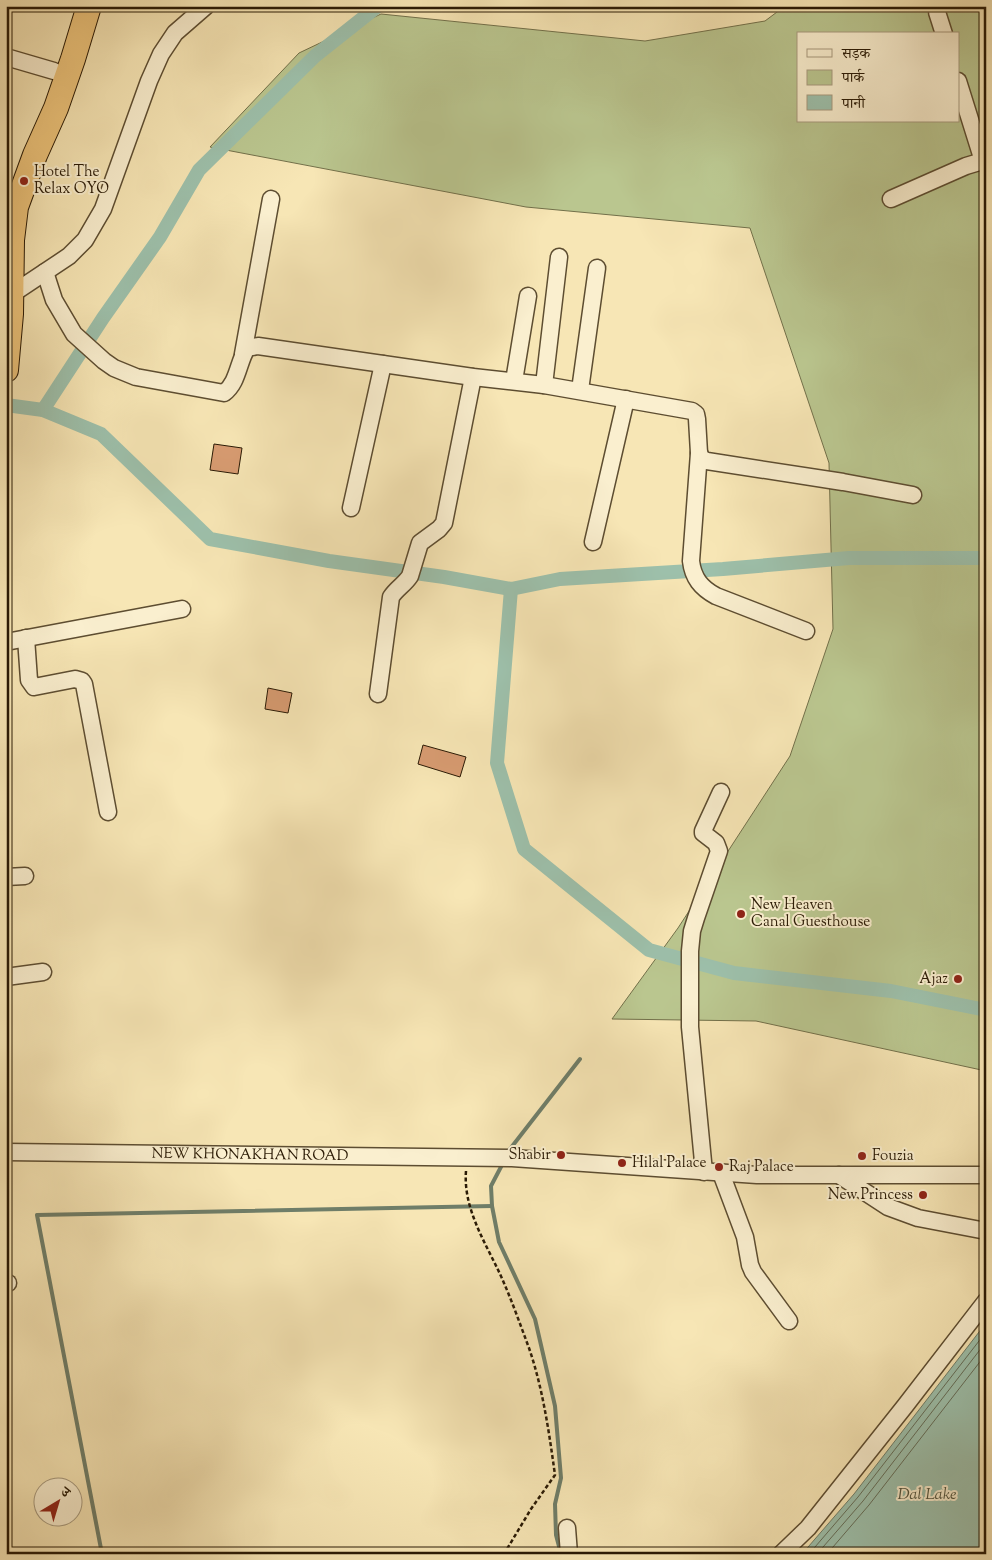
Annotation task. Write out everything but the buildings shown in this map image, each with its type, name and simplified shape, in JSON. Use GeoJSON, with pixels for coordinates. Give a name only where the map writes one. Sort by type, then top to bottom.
{"type":"FeatureCollection","features":[{"type":"Feature","properties":{"kind":"highway"},"geometry":{"type":"LineString","coordinates":[[6,197],[54,71],[73,6]]}},
{"type":"Feature","properties":{"kind":"highway"},"geometry":{"type":"LineString","coordinates":[[6,370],[12,240],[16,208],[56,108],[73,59],[88,6]]}},
{"type":"Feature","properties":{"kind":"street"},"geometry":{"type":"LineString","coordinates":[[9,302],[45,272],[69,256],[85,240],[103,209],[149,81],[161,54],[175,33],[206,6]]}},
{"type":"Feature","properties":{"kind":"street"},"geometry":{"type":"LineString","coordinates":[[937,12],[943,32]]}},
{"type":"Feature","properties":{"kind":"street"},"geometry":{"type":"LineString","coordinates":[[6,57],[54,71]]}},
{"type":"Feature","properties":{"kind":"street"},"geometry":{"type":"LineString","coordinates":[[891,199],[984,160],[960,87]]}},
{"type":"Feature","properties":{"kind":"street"},"geometry":{"type":"LineString","coordinates":[[45,272],[54,300],[74,334],[90,350],[114,368],[136,376],[224,394],[233,383],[243,354],[271,199]]}},
{"type":"Feature","properties":{"kind":"street"},"geometry":{"type":"LineString","coordinates":[[544,385],[559,257]]}},
{"type":"Feature","properties":{"kind":"street"},"geometry":{"type":"LineString","coordinates":[[580,390],[597,268]]}},
{"type":"Feature","properties":{"kind":"street"},"geometry":{"type":"LineString","coordinates":[[514,381],[528,296]]}},
{"type":"Feature","properties":{"kind":"street"},"geometry":{"type":"LineString","coordinates":[[243,354],[247,348],[258,346],[472,377],[580,390],[692,411],[696,414],[697,419],[699,453],[692,567],[698,582],[707,591],[716,596],[806,631]]}},
{"type":"Feature","properties":{"kind":"street"},"geometry":{"type":"LineString","coordinates":[[351,508],[383,364]]}},
{"type":"Feature","properties":{"kind":"street"},"geometry":{"type":"LineString","coordinates":[[378,694],[389,604],[394,593],[410,576],[420,543],[444,523],[472,377]]}},
{"type":"Feature","properties":{"kind":"street"},"geometry":{"type":"LineString","coordinates":[[593,542],[626,399]]}},
{"type":"Feature","properties":{"kind":"street"},"geometry":{"type":"LineString","coordinates":[[699,453],[702,459],[706,461],[914,495]]}},
{"type":"Feature","properties":{"kind":"street"},"geometry":{"type":"LineString","coordinates":[[6,642],[182,609]]}},
{"type":"Feature","properties":{"kind":"street"},"geometry":{"type":"LineString","coordinates":[[26,638],[29,680],[34,687],[75,679],[82,681],[84,684],[108,812]]}},
{"type":"Feature","properties":{"kind":"street"},"geometry":{"type":"LineString","coordinates":[[704,1172],[690,1027],[690,950],[694,924],[719,851],[716,844],[703,834],[703,831],[721,792]]}},
{"type":"Feature","properties":{"kind":"street"},"geometry":{"type":"LineString","coordinates":[[6,877],[24,876]]}},
{"type":"Feature","properties":{"kind":"street"},"geometry":{"type":"LineString","coordinates":[[6,977],[43,972]]}},
{"type":"Feature","properties":{"kind":"street","name":"NEW KHONAKHAN ROAD"},"geometry":{"type":"LineString","coordinates":[[6,1152],[493,1157],[757,1175],[986,1175]]}},
{"type":"Feature","properties":{"kind":"street"},"geometry":{"type":"LineString","coordinates":[[721,1173],[745,1237],[753,1272],[789,1321]]}},
{"type":"Feature","properties":{"kind":"street"},"geometry":{"type":"LineString","coordinates":[[839,1175],[888,1207],[918,1218],[986,1231]]}},
{"type":"Feature","properties":{"kind":"street"},"geometry":{"type":"LineString","coordinates":[[781,1554],[808,1528],[986,1300]]}},
{"type":"Feature","properties":{"kind":"street"},"geometry":{"type":"LineString","coordinates":[[567,1528],[569,1554]]}},
{"type":"Feature","properties":{"kind":"path"},"geometry":{"type":"LineString","coordinates":[[465,1183],[474,1221],[501,1276],[530,1350],[547,1417],[555,1475],[531,1509],[504,1554]]}},
{"type":"Feature","properties":{"kind":"green space"},"geometry":{"type":"Polygon","coordinates":[[[785,6],[986,6],[986,1071],[756,1021],[612,1019],[678,928],[790,756],[833,629],[829,463],[750,228],[526,207],[210,147],[299,53],[381,14],[645,41],[765,21],[785,6]]]}},
{"type":"Feature","properties":{"kind":"water","name":"Dal Lake"},"geometry":{"type":"Polygon","coordinates":[[[986,1323],[985,1554],[802,1554],[854,1494],[986,1323]]]}},
{"type":"Feature","properties":{"kind":"waterway"},"geometry":{"type":"LineString","coordinates":[[43,410],[103,318],[160,237],[199,170],[315,56],[378,6]]}},
{"type":"Feature","properties":{"kind":"waterway"},"geometry":{"type":"LineString","coordinates":[[6,405],[43,410],[101,434],[210,539],[329,561],[444,577],[511,589],[560,579],[723,569],[849,558],[986,558]]}},
{"type":"Feature","properties":{"kind":"waterway"},"geometry":{"type":"LineString","coordinates":[[511,589],[497,763],[524,849],[649,950],[734,973],[891,991],[986,1010]]}},
{"type":"Feature","properties":{"kind":"waterway"},"geometry":{"type":"LineString","coordinates":[[507,1154],[580,1059]]}},
{"type":"Feature","properties":{"kind":"waterway"},"geometry":{"type":"LineString","coordinates":[[503,1163],[491,1186],[492,1206],[499,1242],[535,1319],[555,1406],[561,1478],[555,1504],[556,1535],[561,1554]]}},
{"type":"Feature","properties":{"kind":"waterway"},"geometry":{"type":"LineString","coordinates":[[102,1554],[37,1215],[492,1206]]}},
{"type":"Feature","properties":{"kind":"place","name":"Hotel The Relax OYO"},"geometry":{"type":"Point","coordinates":[24,181]}},
{"type":"Feature","properties":{"kind":"place","name":"New Heaven Canal Guesthouse"},"geometry":{"type":"Point","coordinates":[741,914]}},
{"type":"Feature","properties":{"kind":"place","name":"Ajaz"},"geometry":{"type":"Point","coordinates":[958,979]}},
{"type":"Feature","properties":{"kind":"place","name":"Shabir"},"geometry":{"type":"Point","coordinates":[561,1155]}},
{"type":"Feature","properties":{"kind":"place","name":"Fouzia"},"geometry":{"type":"Point","coordinates":[862,1156]}},
{"type":"Feature","properties":{"kind":"place","name":"Hilal Palace"},"geometry":{"type":"Point","coordinates":[622,1163]}},
{"type":"Feature","properties":{"kind":"place","name":"Raj Palace"},"geometry":{"type":"Point","coordinates":[719,1167]}},
{"type":"Feature","properties":{"kind":"place","name":"New Princess"},"geometry":{"type":"Point","coordinates":[923,1195]}}]}
